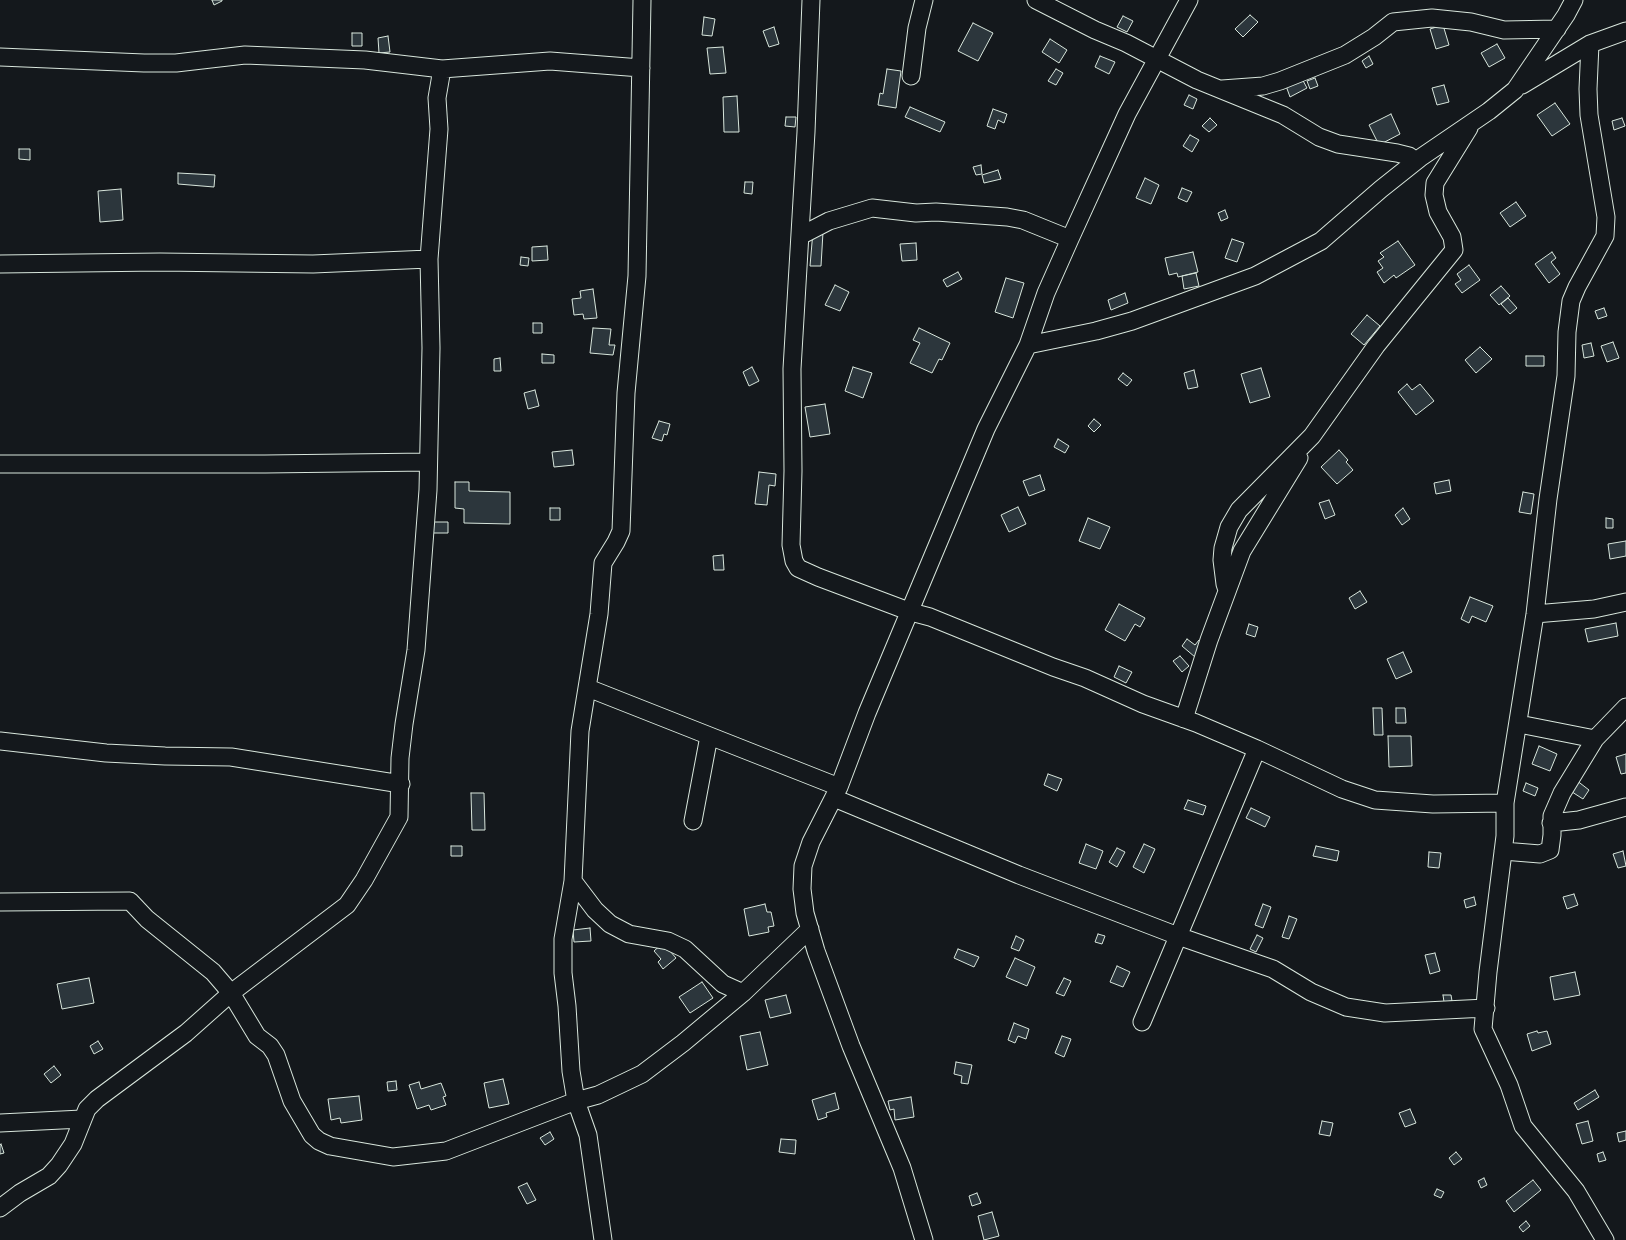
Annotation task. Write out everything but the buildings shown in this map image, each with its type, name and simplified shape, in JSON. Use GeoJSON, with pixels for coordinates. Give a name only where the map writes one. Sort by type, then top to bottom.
{"type":"FeatureCollection","features":[{"type":"Feature","properties":{"kind":"street"},"geometry":{"type":"LineString","coordinates":[[603,1240],[588,1135],[576,1101],[571,1071],[567,1006],[563,973],[563,939],[573,881],[580,731],[599,614],[603,563],[621,531],[626,394],[637,276],[642,0]]}},
{"type":"Feature","properties":{"kind":"street"},"geometry":{"type":"LineString","coordinates":[[810,0],[802,206],[796,275],[792,369],[793,471],[791,545],[794,560],[798,568],[911,612],[944,622],[1257,749],[1342,788],[1375,800],[1433,804],[1505,803]]}},
{"type":"Feature","properties":{"kind":"street"},"geometry":{"type":"LineString","coordinates":[[911,76],[917,28],[924,0]]}},
{"type":"Feature","properties":{"kind":"street"},"geometry":{"type":"LineString","coordinates":[[1036,0],[1156,58],[1197,80],[1283,115],[1319,137],[1338,144],[1397,153],[1409,156],[1416,161]]}},
{"type":"Feature","properties":{"kind":"street"},"geometry":{"type":"LineString","coordinates":[[924,1240],[902,1168],[851,1046],[816,951],[805,913],[802,889],[803,866],[811,842],[837,793],[867,714],[911,612],[986,428],[1028,345],[1046,293],[1070,239],[1127,114],[1156,58],[1189,0]]}},
{"type":"Feature","properties":{"kind":"street"},"geometry":{"type":"LineString","coordinates":[[1515,90],[1557,29],[1574,0]]}},
{"type":"Feature","properties":{"kind":"street"},"geometry":{"type":"LineString","coordinates":[[1220,89],[1263,86],[1280,81],[1345,55],[1374,37],[1393,22],[1432,18],[1471,22],[1504,30],[1557,29]]}},
{"type":"Feature","properties":{"kind":"street"},"geometry":{"type":"LineString","coordinates":[[1028,345],[1096,331],[1132,320],[1255,276],[1321,241],[1381,188],[1416,161],[1472,123],[1515,90],[1590,44],[1626,32]]}},
{"type":"Feature","properties":{"kind":"street"},"geometry":{"type":"LineString","coordinates":[[1590,44],[1588,89],[1589,115],[1606,217],[1605,236],[1576,287],[1567,332],[1566,376],[1548,499],[1535,614],[1519,724],[1505,803],[1503,851],[1488,972],[1483,1029],[1509,1084],[1523,1126],[1576,1191],[1605,1240]]}},
{"type":"Feature","properties":{"kind":"street"},"geometry":{"type":"LineString","coordinates":[[0,56],[144,63],[176,62],[245,55],[365,60],[442,69],[550,61],[641,68]]}},
{"type":"Feature","properties":{"kind":"street"},"geometry":{"type":"LineString","coordinates":[[0,1208],[20,1193],[49,1176],[59,1165],[73,1144],[87,1109],[96,1099],[186,1033],[231,993],[333,917],[357,893],[399,817],[401,784],[400,758],[416,650],[428,490],[431,348],[429,260],[438,129],[437,98],[442,69]]}},
{"type":"Feature","properties":{"kind":"street"},"geometry":{"type":"LineString","coordinates":[[1184,719],[1227,590],[1242,551],[1312,436],[1376,346],[1454,250],[1452,237],[1437,206],[1434,195],[1435,183],[1472,123]]}},
{"type":"Feature","properties":{"kind":"street"},"geometry":{"type":"LineString","coordinates":[[802,206],[829,221]]}},
{"type":"Feature","properties":{"kind":"street"},"geometry":{"type":"LineString","coordinates":[[800,236],[829,221],[872,208],[916,213],[936,212],[1007,217],[1023,220],[1070,239]]}},
{"type":"Feature","properties":{"kind":"street"},"geometry":{"type":"LineString","coordinates":[[0,264],[160,262],[313,264],[429,260]]}},
{"type":"Feature","properties":{"kind":"street"},"geometry":{"type":"LineString","coordinates":[[1227,590],[1222,560],[1223,548],[1229,527],[1239,510],[1312,436]]}},
{"type":"Feature","properties":{"kind":"street"},"geometry":{"type":"LineString","coordinates":[[0,464],[265,464],[428,462]]}},
{"type":"Feature","properties":{"kind":"street"},"geometry":{"type":"LineString","coordinates":[[1535,614],[1594,609],[1626,602]]}},
{"type":"Feature","properties":{"kind":"street"},"geometry":{"type":"LineString","coordinates":[[588,688],[709,736],[1019,875],[1178,936],[1273,969],[1311,992],[1346,1006],[1385,1013],[1486,1008]]}},
{"type":"Feature","properties":{"kind":"street"},"geometry":{"type":"LineString","coordinates":[[1503,851],[1540,854],[1546,853],[1550,850],[1552,835],[1551,823],[1556,805],[1595,739],[1626,707]]}},
{"type":"Feature","properties":{"kind":"street"},"geometry":{"type":"LineString","coordinates":[[1519,724],[1595,739]]}},
{"type":"Feature","properties":{"kind":"street"},"geometry":{"type":"LineString","coordinates":[[694,821],[709,736]]}},
{"type":"Feature","properties":{"kind":"street"},"geometry":{"type":"LineString","coordinates":[[0,741],[106,753],[231,757],[401,784]]}},
{"type":"Feature","properties":{"kind":"street"},"geometry":{"type":"LineString","coordinates":[[1142,1022],[1257,749]]}},
{"type":"Feature","properties":{"kind":"street"},"geometry":{"type":"LineString","coordinates":[[1551,823],[1579,820],[1626,807]]}},
{"type":"Feature","properties":{"kind":"street"},"geometry":{"type":"LineString","coordinates":[[573,881],[595,910],[610,924],[629,934],[668,941],[685,949],[723,984],[743,993]]}},
{"type":"Feature","properties":{"kind":"street"},"geometry":{"type":"LineString","coordinates":[[0,902],[130,901],[147,919],[213,972],[231,993],[257,1036],[270,1046],[276,1055],[292,1101],[312,1135],[319,1141],[330,1146],[393,1157],[446,1151],[576,1101],[598,1095],[642,1074],[683,1043],[743,993],[810,929]]}},
{"type":"Feature","properties":{"kind":"street"},"geometry":{"type":"LineString","coordinates":[[0,1123],[82,1119]]}}]}
